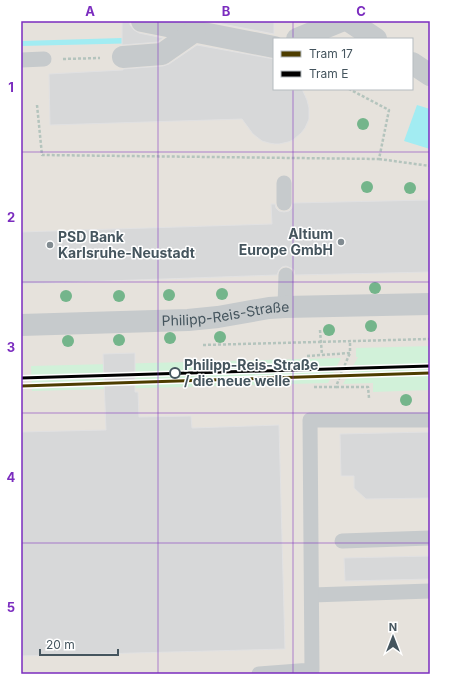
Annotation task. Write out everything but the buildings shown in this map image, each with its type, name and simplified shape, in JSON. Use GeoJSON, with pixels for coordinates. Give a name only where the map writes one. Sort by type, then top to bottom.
{"type":"FeatureCollection","features":[{"type":"Feature","properties":{"kind":"street"},"geometry":{"type":"LineString","coordinates":[[142,21],[273,47]]}},
{"type":"Feature","properties":{"kind":"street"},"geometry":{"type":"LineString","coordinates":[[300,38],[341,21]]}},
{"type":"Feature","properties":{"kind":"street"},"geometry":{"type":"LineString","coordinates":[[349,21],[374,38]]}},
{"type":"Feature","properties":{"kind":"street"},"geometry":{"type":"LineString","coordinates":[[112,58],[162,54],[195,31]]}},
{"type":"Feature","properties":{"kind":"street"},"geometry":{"type":"LineString","coordinates":[[413,64],[430,75]]}},
{"type":"Feature","properties":{"kind":"street","name":"Philipp-Reis-Straße"},"geometry":{"type":"LineString","coordinates":[[21,325],[188,320],[285,307],[430,304]]}},
{"type":"Feature","properties":{"kind":"lane"},"geometry":{"type":"LineString","coordinates":[[21,60],[44,60]]}},
{"type":"Feature","properties":{"kind":"lane"},"geometry":{"type":"LineString","coordinates":[[284,183],[284,203]]}},
{"type":"Feature","properties":{"kind":"lane"},"geometry":{"type":"LineString","coordinates":[[285,307],[286,275]]}},
{"type":"Feature","properties":{"kind":"lane"},"geometry":{"type":"LineString","coordinates":[[259,674],[312,670],[310,420],[430,420]]}},
{"type":"Feature","properties":{"kind":"lane"},"geometry":{"type":"LineString","coordinates":[[342,541],[430,538]]}},
{"type":"Feature","properties":{"kind":"lane"},"geometry":{"type":"LineString","coordinates":[[312,595],[430,590]]}},
{"type":"Feature","properties":{"kind":"path"},"geometry":{"type":"LineString","coordinates":[[65,59],[112,58]]}},
{"type":"Feature","properties":{"kind":"path"},"geometry":{"type":"LineString","coordinates":[[351,90],[389,110],[379,159]]}},
{"type":"Feature","properties":{"kind":"path"},"geometry":{"type":"LineString","coordinates":[[37,105],[42,155],[379,159],[430,166]]}},
{"type":"Feature","properties":{"kind":"path"},"geometry":{"type":"LineString","coordinates":[[203,345],[430,339]]}},
{"type":"Feature","properties":{"kind":"path"},"geometry":{"type":"LineString","coordinates":[[336,387],[350,353],[350,341]]}},
{"type":"Feature","properties":{"kind":"path"},"geometry":{"type":"LineString","coordinates":[[307,356],[350,353]]}},
{"type":"Feature","properties":{"kind":"path"},"geometry":{"type":"LineString","coordinates":[[314,387],[368,387],[368,393]]}},
{"type":"Feature","properties":{"kind":"shaded area"},"geometry":{"type":"Polygon","coordinates":[[[21,21],[430,21],[430,674],[21,674],[21,21]]]}},
{"type":"Feature","properties":{"kind":"green space"},"geometry":{"type":"Polygon","coordinates":[[[430,346],[430,390],[373,392],[373,383],[343,384],[358,357],[356,357],[356,348],[430,346]]]}},
{"type":"Feature","properties":{"kind":"green space"},"geometry":{"type":"Polygon","coordinates":[[[341,358],[328,383],[32,391],[31,366],[341,358]]]}},
{"type":"Feature","properties":{"kind":"water"},"geometry":{"type":"Polygon","coordinates":[[[122,38],[145,43],[21,46],[21,41],[122,38]]]}},
{"type":"Feature","properties":{"kind":"water"},"geometry":{"type":"Polygon","coordinates":[[[417,105],[430,109],[430,149],[404,141],[417,105]]]}},
{"type":"Feature","properties":{"kind":"tram line","name":"E"},"geometry":{"type":"LineString","coordinates":[[21,378],[430,366]]}},
{"type":"Feature","properties":{"kind":"tram line","name":"17"},"geometry":{"type":"LineString","coordinates":[[21,386],[430,373]]}},
{"type":"Feature","properties":{"kind":"place","name":"Altium Europe GmbH"},"geometry":{"type":"Point","coordinates":[341,242]}},
{"type":"Feature","properties":{"kind":"place","name":"PSD Bank Karlsruhe-Neustadt"},"geometry":{"type":"Point","coordinates":[50,245]}},
{"type":"Feature","properties":{"kind":"place","name":"Philipp-Reis-Straße / die neue welle"},"geometry":{"type":"Point","coordinates":[175,373]}}]}
